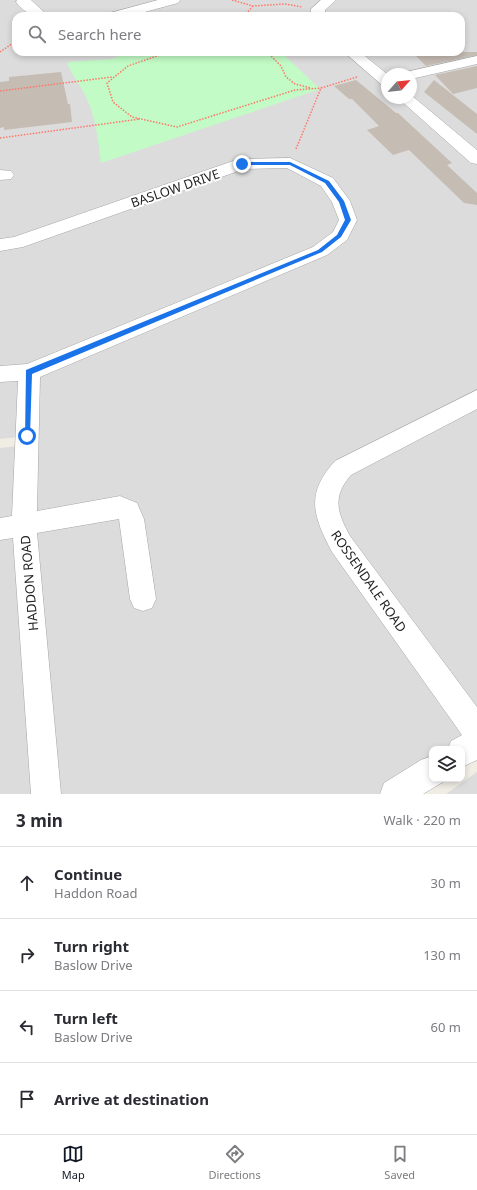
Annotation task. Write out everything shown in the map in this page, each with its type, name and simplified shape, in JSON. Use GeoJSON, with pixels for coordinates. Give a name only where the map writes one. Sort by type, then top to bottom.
{"type":"FeatureCollection","features":[{"type":"Feature","properties":{"kind":"street"},"geometry":{"type":"LineString","coordinates":[[24,0],[23,2],[36,12]]}},
{"type":"Feature","properties":{"kind":"street"},"geometry":{"type":"LineString","coordinates":[[130,12],[173,0]]}},
{"type":"Feature","properties":{"kind":"street"},"geometry":{"type":"LineString","coordinates":[[319,12],[329,0]]}},
{"type":"Feature","properties":{"kind":"street"},"geometry":{"type":"LineString","coordinates":[[356,56],[381,77]]}},
{"type":"Feature","properties":{"kind":"street"},"geometry":{"type":"LineString","coordinates":[[417,74],[477,60]]}},
{"type":"Feature","properties":{"kind":"street"},"geometry":{"type":"LineString","coordinates":[[413,104],[477,159]]}},
{"type":"Feature","properties":{"kind":"street","name":"BASLOW DRIVE"},"geometry":{"type":"LineString","coordinates":[[0,245],[16,243],[242,164],[290,163],[327,182],[341,201],[348,220],[340,236],[320,251],[29,372],[0,374]]}},
{"type":"Feature","properties":{"kind":"street","name":"HADDON ROAD"},"geometry":{"type":"LineString","coordinates":[[29,372],[12,527],[46,794]]}},
{"type":"Feature","properties":{"kind":"street","name":"ROSSENDALE ROAD"},"geometry":{"type":"LineString","coordinates":[[477,399],[343,468],[335,476],[326,495],[328,517],[341,544],[477,732]]}},
{"type":"Feature","properties":{"kind":"street"},"geometry":{"type":"LineString","coordinates":[[12,527],[120,507],[128,511],[132,519],[143,599]]}},
{"type":"Feature","properties":{"kind":"street"},"geometry":{"type":"LineString","coordinates":[[465,750],[477,743]]}},
{"type":"Feature","properties":{"kind":"street"},"geometry":{"type":"LineString","coordinates":[[395,794],[429,773]]}},
{"type":"Feature","properties":{"kind":"path"},"geometry":{"type":"LineString","coordinates":[[232,0],[253,6],[285,4],[314,12]]}},
{"type":"Feature","properties":{"kind":"path"},"geometry":{"type":"LineString","coordinates":[[248,12],[253,6]]}},
{"type":"Feature","properties":{"kind":"path"},"geometry":{"type":"LineString","coordinates":[[0,52],[12,44]]}},
{"type":"Feature","properties":{"kind":"path"},"geometry":{"type":"LineString","coordinates":[[155,56],[127,65],[107,83],[113,102],[132,117],[177,127],[295,90],[321,88],[381,79]]}},
{"type":"Feature","properties":{"kind":"path"},"geometry":{"type":"LineString","coordinates":[[271,56],[281,66],[286,77],[295,84],[311,88],[321,88]]}},
{"type":"Feature","properties":{"kind":"path"},"geometry":{"type":"LineString","coordinates":[[0,91],[112,77]]}},
{"type":"Feature","properties":{"kind":"path"},"geometry":{"type":"LineString","coordinates":[[290,163],[321,88]]}},
{"type":"Feature","properties":{"kind":"path"},"geometry":{"type":"LineString","coordinates":[[0,138],[142,119]]}},
{"type":"Feature","properties":{"kind":"shaded area"},"geometry":{"type":"Polygon","coordinates":[[[0,0],[477,0],[477,743],[465,748],[465,746],[429,746],[429,773],[395,794],[0,794],[0,448],[26,445],[27,436],[0,439],[0,0]]]}},
{"type":"Feature","properties":{"kind":"shaded area"},"geometry":{"type":"Polygon","coordinates":[[[477,772],[477,794],[446,794],[465,782],[477,772]]]}},
{"type":"Feature","properties":{"kind":"green space"},"geometry":{"type":"Polygon","coordinates":[[[120,56],[285,56],[320,89],[101,163],[92,113],[84,93],[67,62],[111,59],[120,56]]]}},
{"type":"Feature","properties":{"kind":"building"},"geometry":{"type":"Polygon","coordinates":[[[465,52],[477,52],[477,55],[426,66],[416,56],[465,56],[465,52]]]}},
{"type":"Feature","properties":{"kind":"building"},"geometry":{"type":"Polygon","coordinates":[[[477,66],[477,88],[453,94],[435,75],[477,66]]]}},
{"type":"Feature","properties":{"kind":"building"},"geometry":{"type":"Polygon","coordinates":[[[61,72],[68,104],[70,104],[72,122],[4,130],[4,127],[0,128],[0,82],[9,81],[9,77],[61,72]]]}},
{"type":"Feature","properties":{"kind":"building"},"geometry":{"type":"Polygon","coordinates":[[[356,80],[381,101],[381,104],[385,104],[398,113],[452,163],[447,165],[477,193],[477,205],[464,203],[409,150],[393,155],[367,130],[379,126],[352,99],[349,99],[334,86],[356,80]]]}},
{"type":"Feature","properties":{"kind":"building"},"geometry":{"type":"Polygon","coordinates":[[[434,80],[477,114],[477,134],[424,92],[434,80]]]}},
{"type":"Feature","properties":{"kind":"route"},"geometry":{"type":"LineString","coordinates":[[27,436],[29,372],[320,251],[340,236],[348,220],[341,201],[327,182],[290,163],[242,164]]}}]}
